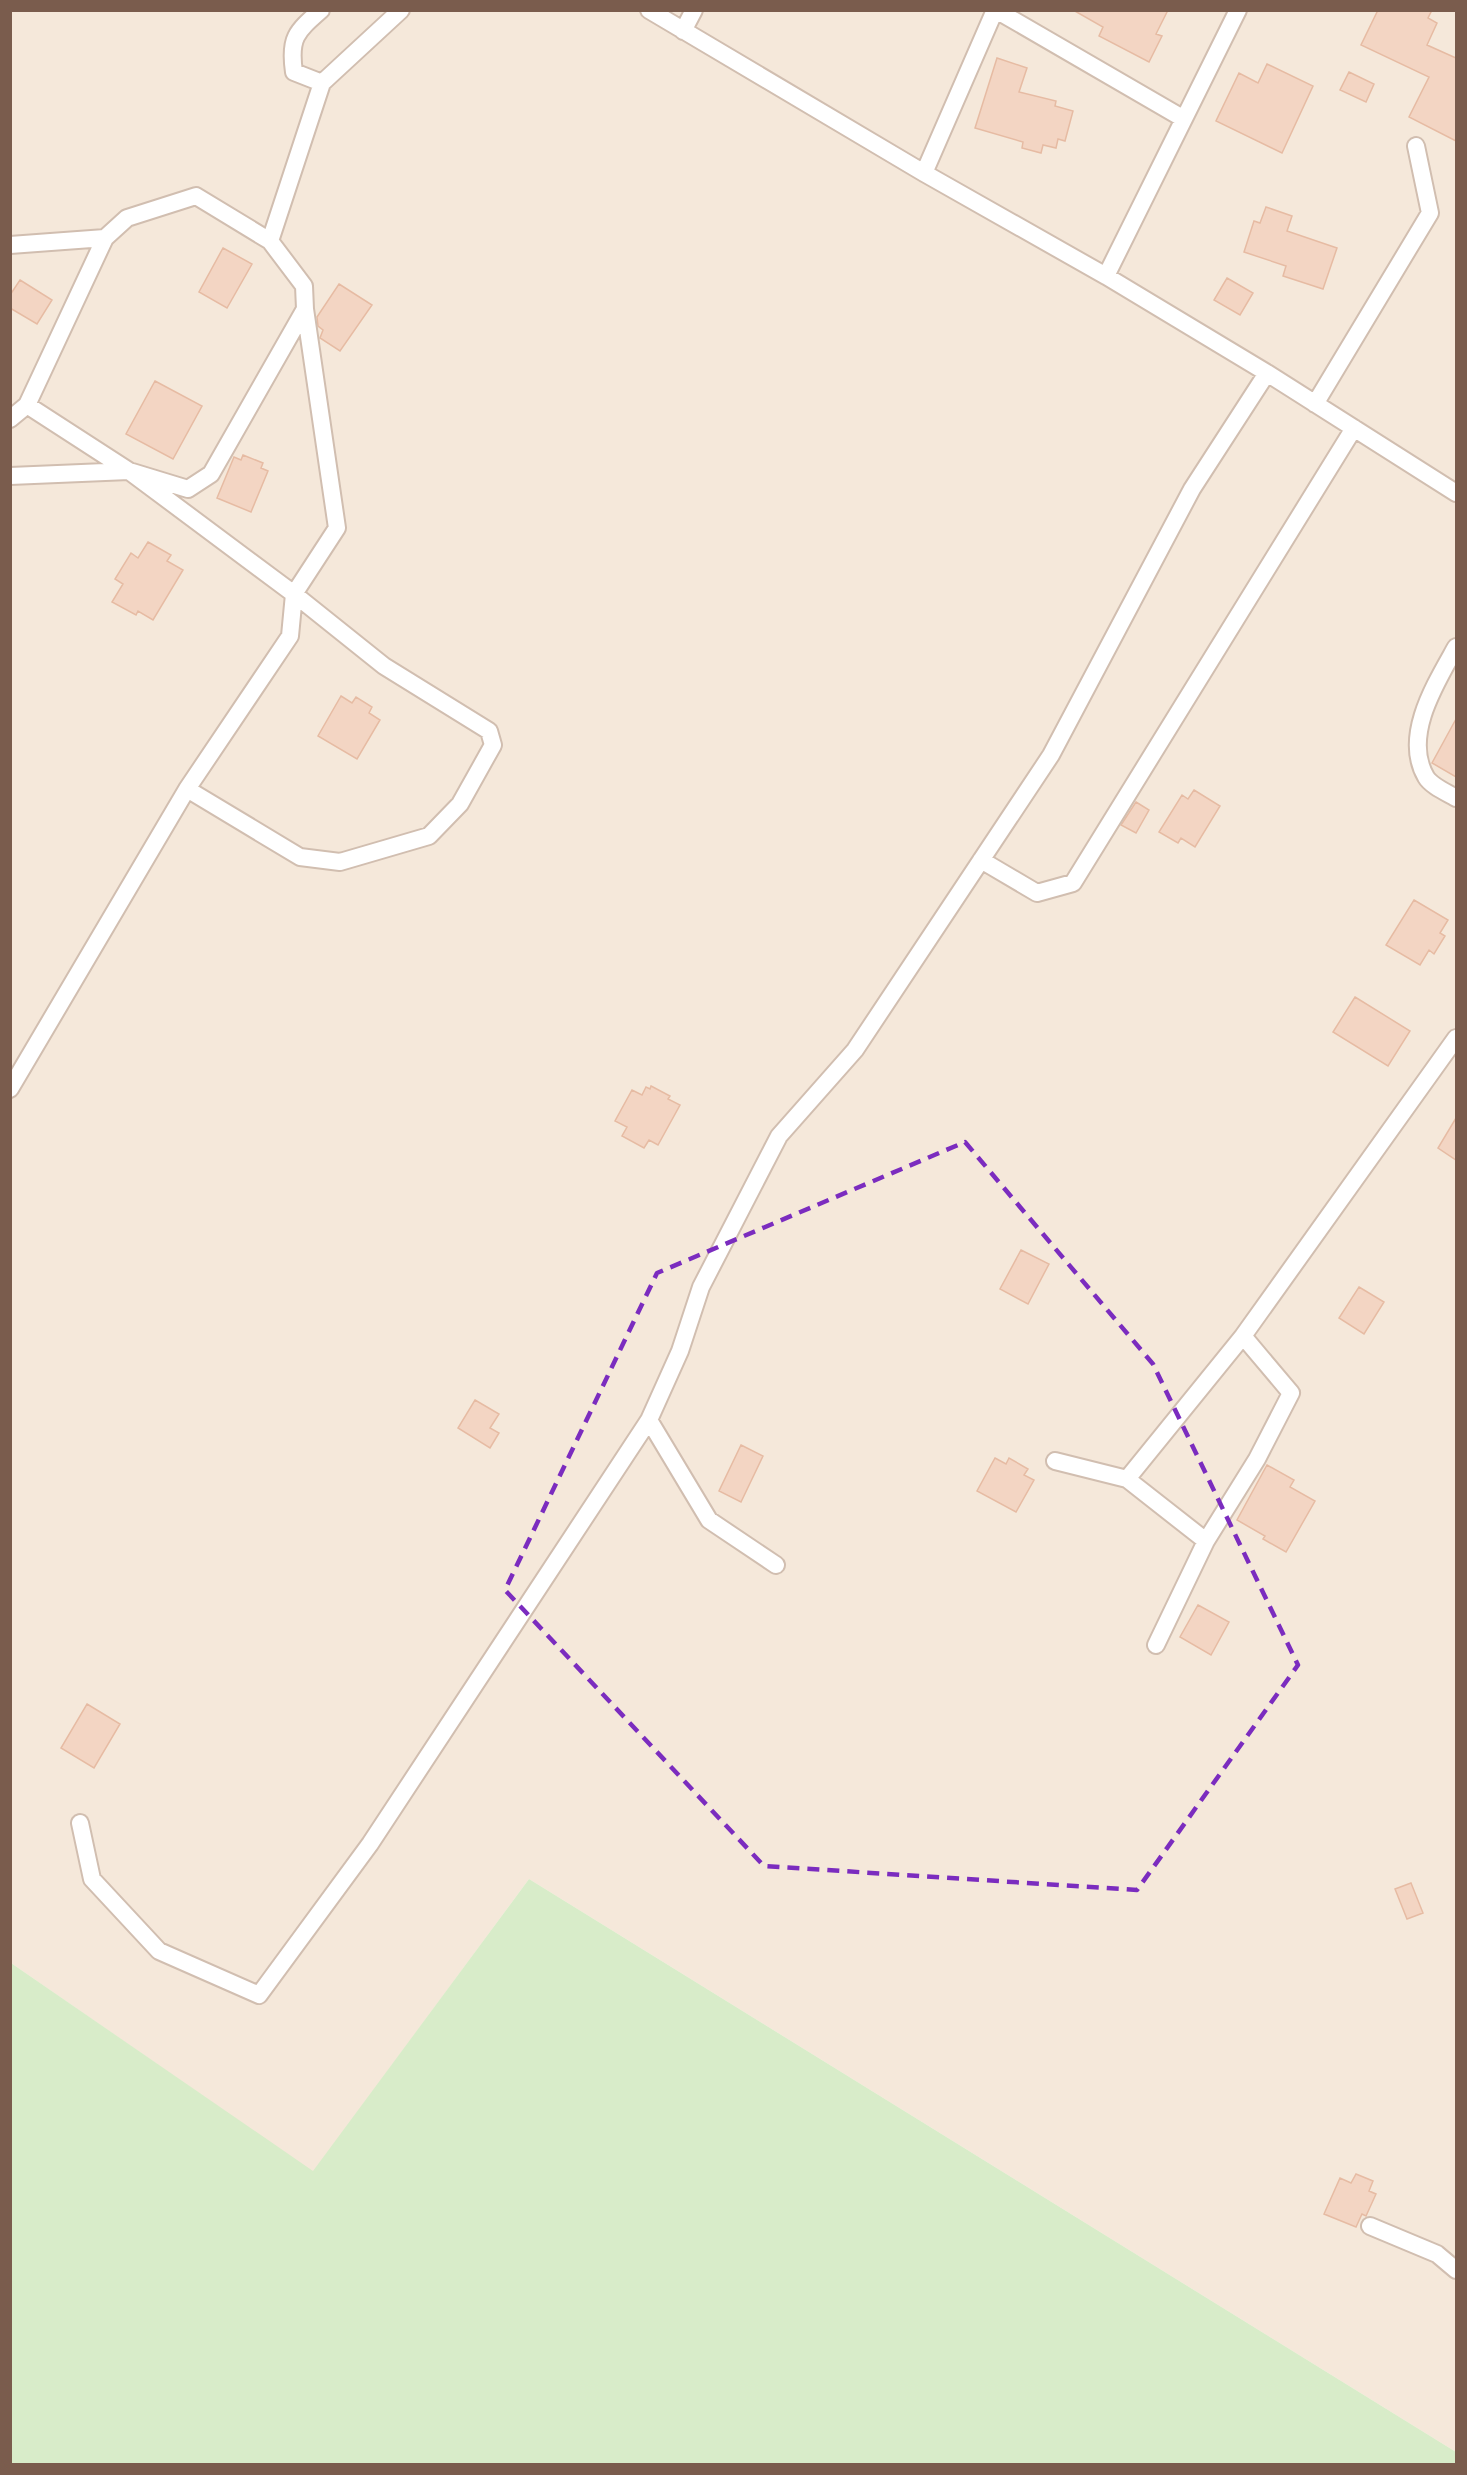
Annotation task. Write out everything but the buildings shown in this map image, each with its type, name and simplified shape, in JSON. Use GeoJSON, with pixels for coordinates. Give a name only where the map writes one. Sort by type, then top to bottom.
{"type":"FeatureCollection","features":[{"type":"Feature","properties":{"kind":"street"},"geometry":{"type":"LineString","coordinates":[[321,10],[297,31],[291,51],[294,72],[322,83]]}},
{"type":"Feature","properties":{"kind":"street"},"geometry":{"type":"LineString","coordinates":[[270,242],[322,83],[401,10]]}},
{"type":"Feature","properties":{"kind":"street"},"geometry":{"type":"LineString","coordinates":[[648,10],[924,173],[1106,276],[1267,373],[1456,493]]}},
{"type":"Feature","properties":{"kind":"street"},"geometry":{"type":"LineString","coordinates":[[683,31],[694,10]]}},
{"type":"Feature","properties":{"kind":"street"},"geometry":{"type":"LineString","coordinates":[[924,173],[995,10],[1184,119]]}},
{"type":"Feature","properties":{"kind":"street"},"geometry":{"type":"LineString","coordinates":[[1106,276],[1238,10]]}},
{"type":"Feature","properties":{"kind":"street"},"geometry":{"type":"LineString","coordinates":[[1315,404],[1430,213],[1416,146]]}},
{"type":"Feature","properties":{"kind":"street"},"geometry":{"type":"LineString","coordinates":[[10,419],[27,405],[105,238],[127,218],[196,196],[270,242],[304,286],[305,309],[337,528],[294,594],[290,636],[187,789],[10,1089]]}},
{"type":"Feature","properties":{"kind":"street"},"geometry":{"type":"LineString","coordinates":[[10,245],[105,238]]}},
{"type":"Feature","properties":{"kind":"street"},"geometry":{"type":"LineString","coordinates":[[10,476],[129,471],[188,489],[211,474],[305,309]]}},
{"type":"Feature","properties":{"kind":"street"},"geometry":{"type":"LineString","coordinates":[[80,1822],[93,1879],[159,1951],[259,1995],[370,1844],[649,1420],[680,1352],[701,1287],[779,1136],[855,1050],[1051,755],[1192,489],[1267,373]]}},
{"type":"Feature","properties":{"kind":"street"},"geometry":{"type":"LineString","coordinates":[[27,405],[129,471],[294,594],[384,666],[489,731],[493,745],[460,804],[429,836],[340,862],[300,857],[187,789]]}},
{"type":"Feature","properties":{"kind":"street"},"geometry":{"type":"LineString","coordinates":[[981,860],[1037,893],[1073,883],[1354,428]]}},
{"type":"Feature","properties":{"kind":"street"},"geometry":{"type":"LineString","coordinates":[[1456,647],[1434,687],[1420,726],[1418,756],[1427,780],[1456,798]]}},
{"type":"Feature","properties":{"kind":"street"},"geometry":{"type":"LineString","coordinates":[[1127,1479],[1243,1336],[1456,1038]]}},
{"type":"Feature","properties":{"kind":"street"},"geometry":{"type":"LineString","coordinates":[[1156,1645],[1206,1541],[1257,1459],[1291,1393],[1243,1336]]}},
{"type":"Feature","properties":{"kind":"street"},"geometry":{"type":"LineString","coordinates":[[649,1420],[709,1520],[776,1565]]}},
{"type":"Feature","properties":{"kind":"street"},"geometry":{"type":"LineString","coordinates":[[1055,1461],[1127,1479],[1206,1541]]}},
{"type":"Feature","properties":{"kind":"street"},"geometry":{"type":"LineString","coordinates":[[1370,2226],[1437,2254],[1456,2270]]}},
{"type":"Feature","properties":{"kind":"highlighted area"},"geometry":{"type":"Polygon","coordinates":[[[965,1142],[1153,1364],[1298,1665],[1137,1890],[764,1866],[505,1590],[657,1273],[965,1142]]]}},
{"type":"Feature","properties":{"kind":"shaded area"},"geometry":{"type":"Polygon","coordinates":[[[11,11],[1456,11],[1456,2452],[529,1879],[313,2172],[11,1963],[11,11]]]}},
{"type":"Feature","properties":{"kind":"green space"},"geometry":{"type":"Polygon","coordinates":[[[529,1879],[1456,2452],[1456,2464],[11,2464],[11,1963],[313,2171],[529,1879]]]}}]}
